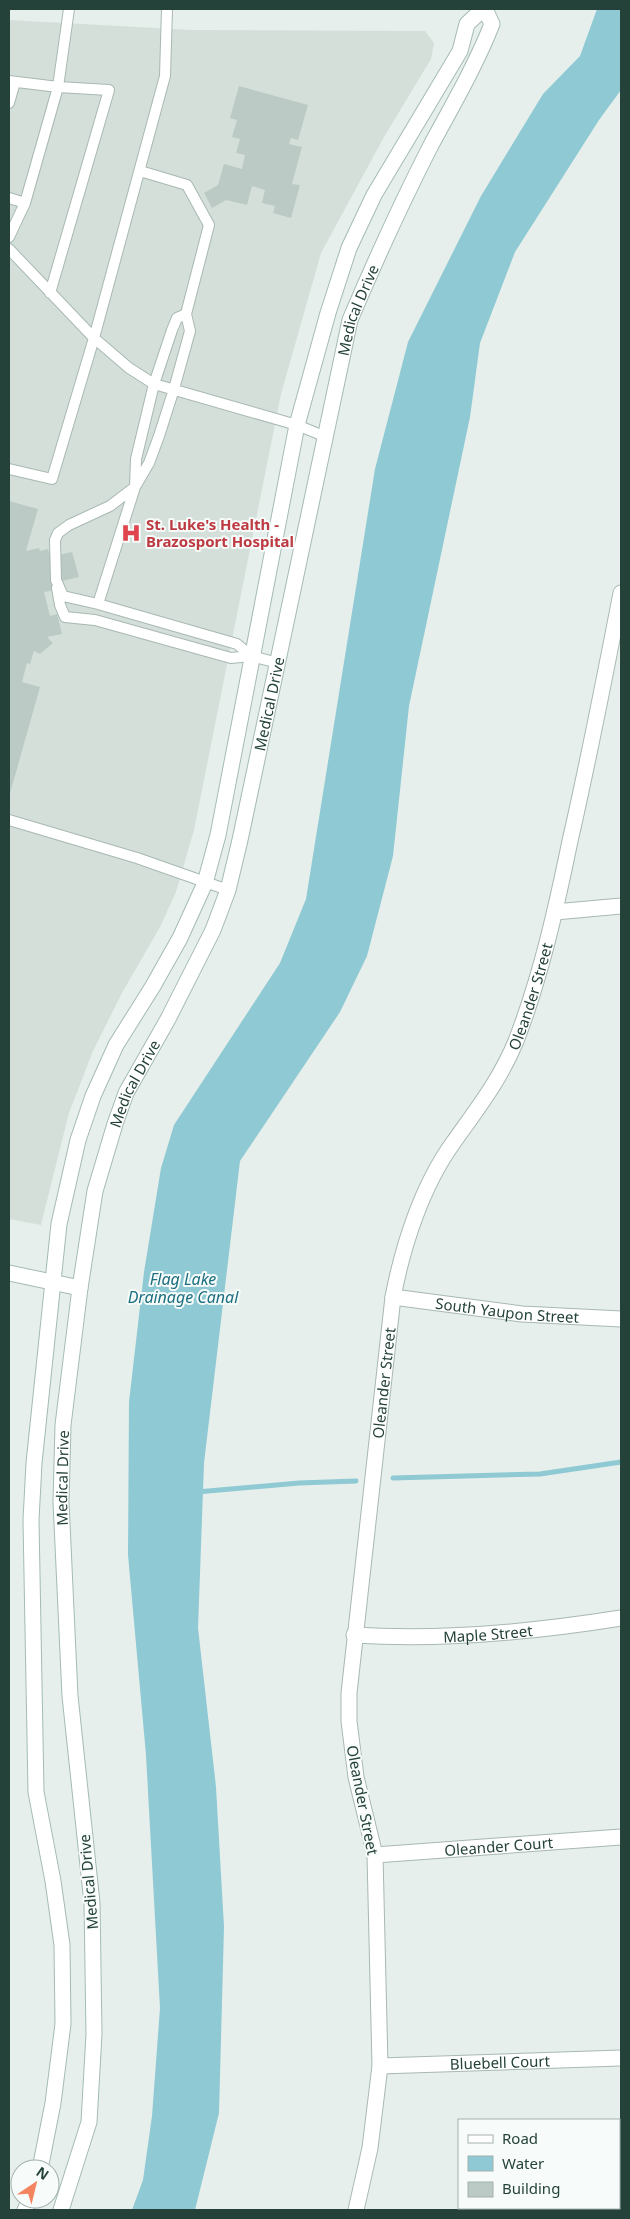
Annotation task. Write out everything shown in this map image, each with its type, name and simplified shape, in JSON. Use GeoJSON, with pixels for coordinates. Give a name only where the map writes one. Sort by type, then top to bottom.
{"type":"FeatureCollection","features":[{"type":"Feature","properties":{"kind":"street","name":"Medical Drive"},"geometry":{"type":"LineString","coordinates":[[42,2159],[53,2104],[63,2024],[62,1944],[53,1881],[36,1792],[31,1520],[34,1464],[52,1282],[67,1186],[78,1140],[93,1096],[116,1045],[154,986],[180,938],[205,883],[218,835],[297,425],[328,313],[349,248],[374,195],[460,51],[467,24],[484,9],[492,24],[473,69],[431,146],[382,244],[350,320],[228,890],[213,930],[195,969],[126,1092],[95,1191],[80,1288],[63,1425],[61,1502],[70,1696],[92,1904],[94,2034],[89,2122],[61,2210]]}},
{"type":"Feature","properties":{"kind":"street","name":"Oleander Street"},"geometry":{"type":"LineString","coordinates":[[356,2210],[370,2148],[380,2066],[375,1855],[356,1777],[352,1749],[349,1693],[393,1297],[398,1271],[429,1184],[452,1144],[488,1096],[515,1043],[534,991],[555,912],[621,593]]}},
{"type":"Feature","properties":{"kind":"street"},"geometry":{"type":"LineString","coordinates":[[555,912],[621,906]]}},
{"type":"Feature","properties":{"kind":"street"},"geometry":{"type":"LineString","coordinates":[[9,1273],[80,1288]]}},
{"type":"Feature","properties":{"kind":"street","name":"South Yaupon Street"},"geometry":{"type":"LineString","coordinates":[[393,1297],[522,1314],[621,1319]]}},
{"type":"Feature","properties":{"kind":"street","name":"Maple Street"},"geometry":{"type":"LineString","coordinates":[[354,1635],[398,1638],[503,1634],[621,1618]]}},
{"type":"Feature","properties":{"kind":"street","name":"Oleander Court"},"geometry":{"type":"LineString","coordinates":[[375,1855],[621,1837]]}},
{"type":"Feature","properties":{"kind":"street","name":"Bluebell Court"},"geometry":{"type":"LineString","coordinates":[[380,2066],[621,2058]]}},
{"type":"Feature","properties":{"kind":"lane"},"geometry":{"type":"LineString","coordinates":[[9,238],[25,203],[58,87],[70,9]]}},
{"type":"Feature","properties":{"kind":"lane"},"geometry":{"type":"LineString","coordinates":[[9,469],[52,479],[94,338],[165,76],[167,9]]}},
{"type":"Feature","properties":{"kind":"lane"},"geometry":{"type":"LineString","coordinates":[[9,103],[12,82],[109,90],[50,293]]}},
{"type":"Feature","properties":{"kind":"lane"},"geometry":{"type":"LineString","coordinates":[[98,604],[135,487],[149,463],[174,389],[190,331],[186,314],[209,225],[187,185],[140,171]]}},
{"type":"Feature","properties":{"kind":"lane"},"geometry":{"type":"LineString","coordinates":[[9,198],[25,203]]}},
{"type":"Feature","properties":{"kind":"lane"},"geometry":{"type":"LineString","coordinates":[[9,248],[94,338],[129,368],[154,384],[297,425],[326,437]]}},
{"type":"Feature","properties":{"kind":"lane"},"geometry":{"type":"LineString","coordinates":[[135,487],[136,459],[154,384],[172,330],[178,318],[186,314]]}},
{"type":"Feature","properties":{"kind":"lane"},"geometry":{"type":"LineString","coordinates":[[135,487],[110,506],[69,525],[58,533],[55,540],[56,580],[60,605],[65,617],[95,620],[231,658],[251,656],[278,662]]}},
{"type":"Feature","properties":{"kind":"lane"},"geometry":{"type":"LineString","coordinates":[[56,580],[63,596],[98,604],[237,644],[251,656]]}},
{"type":"Feature","properties":{"kind":"lane"},"geometry":{"type":"LineString","coordinates":[[9,820],[137,858],[228,890]]}},
{"type":"Feature","properties":{"kind":"shaded area","name":"St. Luke's Health - Brazosport Hospital"},"geometry":{"type":"Polygon","coordinates":[[[9,20],[192,30],[425,31],[434,43],[431,59],[384,137],[321,253],[281,394],[194,830],[176,892],[160,927],[122,993],[93,1051],[69,1113],[41,1225],[9,1219],[9,20]]]}},
{"type":"Feature","properties":{"kind":"water","name":"Flag Lake Drainage Canal"},"geometry":{"type":"Polygon","coordinates":[[[597,9],[621,9],[621,90],[599,120],[515,252],[480,343],[470,417],[409,706],[393,856],[367,956],[340,1012],[240,1161],[204,1463],[198,1628],[216,1787],[224,1927],[219,2113],[195,2210],[132,2210],[143,2180],[152,2116],[160,2008],[146,1755],[128,1555],[129,1402],[144,1272],[161,1168],[174,1125],[280,963],[306,899],[375,469],[408,342],[481,196],[543,94],[580,56],[597,9]]]}},
{"type":"Feature","properties":{"kind":"building"},"geometry":{"type":"Polygon","coordinates":[[[239,86],[308,105],[298,140],[291,138],[289,144],[302,147],[292,184],[300,185],[291,218],[273,213],[275,206],[262,203],[265,190],[252,186],[247,205],[226,200],[212,208],[204,193],[218,185],[224,164],[242,169],[245,155],[236,153],[240,139],[232,137],[237,120],[230,118],[239,86]]]}},
{"type":"Feature","properties":{"kind":"building"},"geometry":{"type":"Polygon","coordinates":[[[9,501],[38,509],[26,551],[39,548],[40,551],[48,549],[50,557],[72,552],[79,577],[54,583],[56,590],[44,592],[50,616],[57,614],[62,634],[47,637],[53,643],[40,654],[34,651],[30,664],[27,663],[22,682],[40,687],[9,797],[9,501]]]}},
{"type":"Feature","properties":{"kind":"waterway"},"geometry":{"type":"LineString","coordinates":[[393,1478],[540,1474],[621,1462]]}},
{"type":"Feature","properties":{"kind":"waterway"},"geometry":{"type":"LineString","coordinates":[[197,1492],[299,1483],[356,1481]]}},
{"type":"Feature","properties":{"kind":"place","name":"St. Luke's Health - Brazosport Hospital"},"geometry":{"type":"Point","coordinates":[131,533]}}]}
